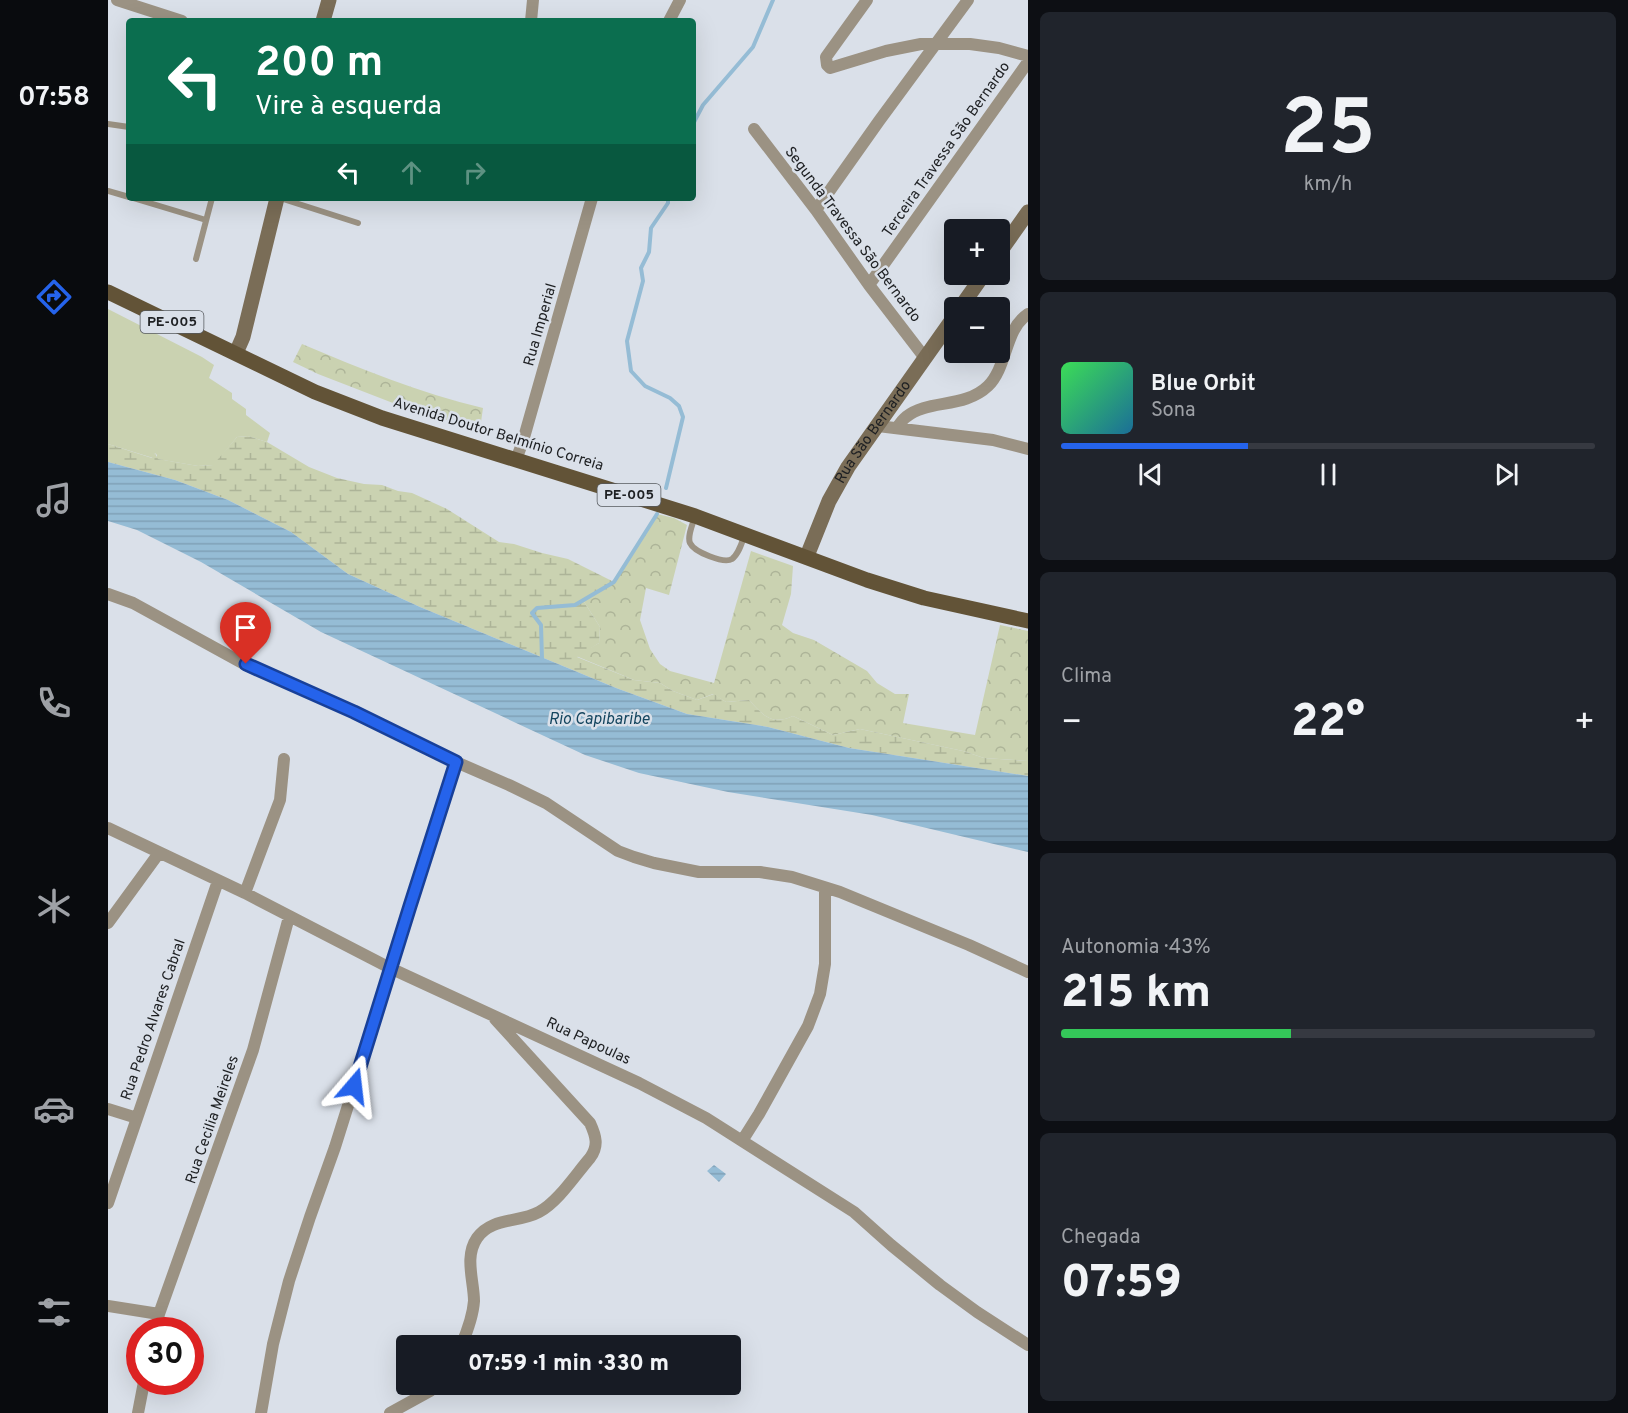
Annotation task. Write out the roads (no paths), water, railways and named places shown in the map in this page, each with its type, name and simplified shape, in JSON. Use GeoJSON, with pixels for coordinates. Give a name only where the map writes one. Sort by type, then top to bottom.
{"type":"FeatureCollection","features":[{"type":"Feature","properties":{"kind":"main road","name":"Avenida Doutor Belmínio Correia"},"geometry":{"type":"LineString","coordinates":[[108,292],[315,392],[382,418],[695,516],[867,580],[924,598],[1028,621]]}},
{"type":"Feature","properties":{"kind":"street"},"geometry":{"type":"LineString","coordinates":[[117,0],[173,18]]}},
{"type":"Feature","properties":{"kind":"street"},"geometry":{"type":"LineString","coordinates":[[324,18],[329,0]]}},
{"type":"Feature","properties":{"kind":"street"},"geometry":{"type":"LineString","coordinates":[[531,18],[533,0]]}},
{"type":"Feature","properties":{"kind":"street"},"geometry":{"type":"LineString","coordinates":[[671,18],[680,0]]}},
{"type":"Feature","properties":{"kind":"street","name":"Terceira Travessa São Bernardo"},"geometry":{"type":"LineString","coordinates":[[867,0],[826,57],[828,66],[834,68],[910,45],[970,44],[999,48],[1028,56]]}},
{"type":"Feature","properties":{"kind":"street"},"geometry":{"type":"LineString","coordinates":[[816,210],[968,0]]}},
{"type":"Feature","properties":{"kind":"street","name":"Terceira Travessa São Bernardo"},"geometry":{"type":"LineString","coordinates":[[869,285],[1028,62]]}},
{"type":"Feature","properties":{"kind":"street","name":"Segunda Travessa São Bernardo"},"geometry":{"type":"LineString","coordinates":[[754,129],[925,358]]}},
{"type":"Feature","properties":{"kind":"street"},"geometry":{"type":"LineString","coordinates":[[236,353],[243,338],[278,201]]}},
{"type":"Feature","properties":{"kind":"street","name":"Rua Imperial"},"geometry":{"type":"LineString","coordinates":[[516,460],[591,201]]}},
{"type":"Feature","properties":{"kind":"street"},"geometry":{"type":"LineString","coordinates":[[1010,237],[1028,212]]}},
{"type":"Feature","properties":{"kind":"street"},"geometry":{"type":"LineString","coordinates":[[897,428],[906,417],[921,410],[969,398],[988,386],[1003,362],[1017,324],[1028,314]]}},
{"type":"Feature","properties":{"kind":"street","name":"Rua São Bernardo"},"geometry":{"type":"LineString","coordinates":[[807,556],[843,475],[944,331]]}},
{"type":"Feature","properties":{"kind":"street"},"geometry":{"type":"LineString","coordinates":[[879,426],[993,440],[1028,449]]}},
{"type":"Feature","properties":{"kind":"street"},"geometry":{"type":"LineString","coordinates":[[108,594],[142,608],[246,664],[354,712],[546,803],[618,851],[654,863],[699,872],[743,872],[792,877],[840,892],[1028,972]]}},
{"type":"Feature","properties":{"kind":"street"},"geometry":{"type":"LineString","coordinates":[[245,894],[280,800],[284,759]]}},
{"type":"Feature","properties":{"kind":"street"},"geometry":{"type":"LineString","coordinates":[[261,1413],[273,1344],[289,1281],[335,1147],[456,762]]}},
{"type":"Feature","properties":{"kind":"street","name":"Rua Papoulas"},"geometry":{"type":"LineString","coordinates":[[108,828],[245,894],[390,968],[639,1083],[706,1118],[854,1212],[940,1285],[1024,1343]]}},
{"type":"Feature","properties":{"kind":"street"},"geometry":{"type":"LineString","coordinates":[[108,923],[159,853]]}},
{"type":"Feature","properties":{"kind":"street","name":"Rua Pedro Alvares Cabral"},"geometry":{"type":"LineString","coordinates":[[108,1203],[218,881]]}},
{"type":"Feature","properties":{"kind":"street"},"geometry":{"type":"LineString","coordinates":[[742,1141],[808,1026],[820,994],[825,964],[825,888]]}},
{"type":"Feature","properties":{"kind":"street","name":"Rua Cecilia Meireles"},"geometry":{"type":"LineString","coordinates":[[158,1317],[253,1050],[289,917]]}},
{"type":"Feature","properties":{"kind":"street"},"geometry":{"type":"LineString","coordinates":[[465,1335],[474,1304],[470,1272],[471,1252],[476,1239],[497,1222],[539,1212],[553,1201],[590,1158],[596,1145],[596,1137],[590,1123],[489,1013]]}},
{"type":"Feature","properties":{"kind":"street"},"geometry":{"type":"LineString","coordinates":[[108,1109],[137,1118]]}},
{"type":"Feature","properties":{"kind":"street"},"geometry":{"type":"LineString","coordinates":[[108,1306],[159,1314]]}},
{"type":"Feature","properties":{"kind":"street"},"geometry":{"type":"LineString","coordinates":[[138,1413],[141,1395]]}},
{"type":"Feature","properties":{"kind":"street"},"geometry":{"type":"LineString","coordinates":[[390,1413],[423,1395]]}},
{"type":"Feature","properties":{"kind":"lane"},"geometry":{"type":"LineString","coordinates":[[108,124],[126,127]]}},
{"type":"Feature","properties":{"kind":"lane"},"geometry":{"type":"LineString","coordinates":[[108,190],[126,195]]}},
{"type":"Feature","properties":{"kind":"lane"},"geometry":{"type":"LineString","coordinates":[[144,201],[206,220]]}},
{"type":"Feature","properties":{"kind":"lane"},"geometry":{"type":"LineString","coordinates":[[196,259],[211,201]]}},
{"type":"Feature","properties":{"kind":"lane"},"geometry":{"type":"LineString","coordinates":[[288,201],[358,223]]}},
{"type":"Feature","properties":{"kind":"lane"},"geometry":{"type":"LineString","coordinates":[[695,516],[689,541],[697,551],[718,559],[725,561],[735,556],[745,534]]}},
{"type":"Feature","properties":{"kind":"water","name":"Rio Capibaribe"},"geometry":{"type":"Polygon","coordinates":[[[108,462],[175,480],[228,500],[291,532],[348,574],[420,607],[616,688],[687,714],[768,727],[849,748],[1028,776],[1028,852],[872,815],[728,792],[639,773],[585,755],[321,632],[201,562],[137,530],[108,521],[108,462]]]}},
{"type":"Feature","properties":{"kind":"water"},"geometry":{"type":"Polygon","coordinates":[[[714,1165],[726,1174],[719,1182],[707,1171],[714,1165]]]}},
{"type":"Feature","properties":{"kind":"waterway"},"geometry":{"type":"LineString","coordinates":[[696,118],[703,105],[753,47],[773,0]]}},
{"type":"Feature","properties":{"kind":"waterway"},"geometry":{"type":"LineString","coordinates":[[666,488],[683,417],[679,406],[670,398],[645,386],[631,371],[627,341],[643,281],[641,268],[649,252],[651,228],[668,201]]}},
{"type":"Feature","properties":{"kind":"waterway"},"geometry":{"type":"LineString","coordinates":[[542,659],[541,625],[532,613],[537,608],[575,605],[614,582],[657,514]]}}]}
